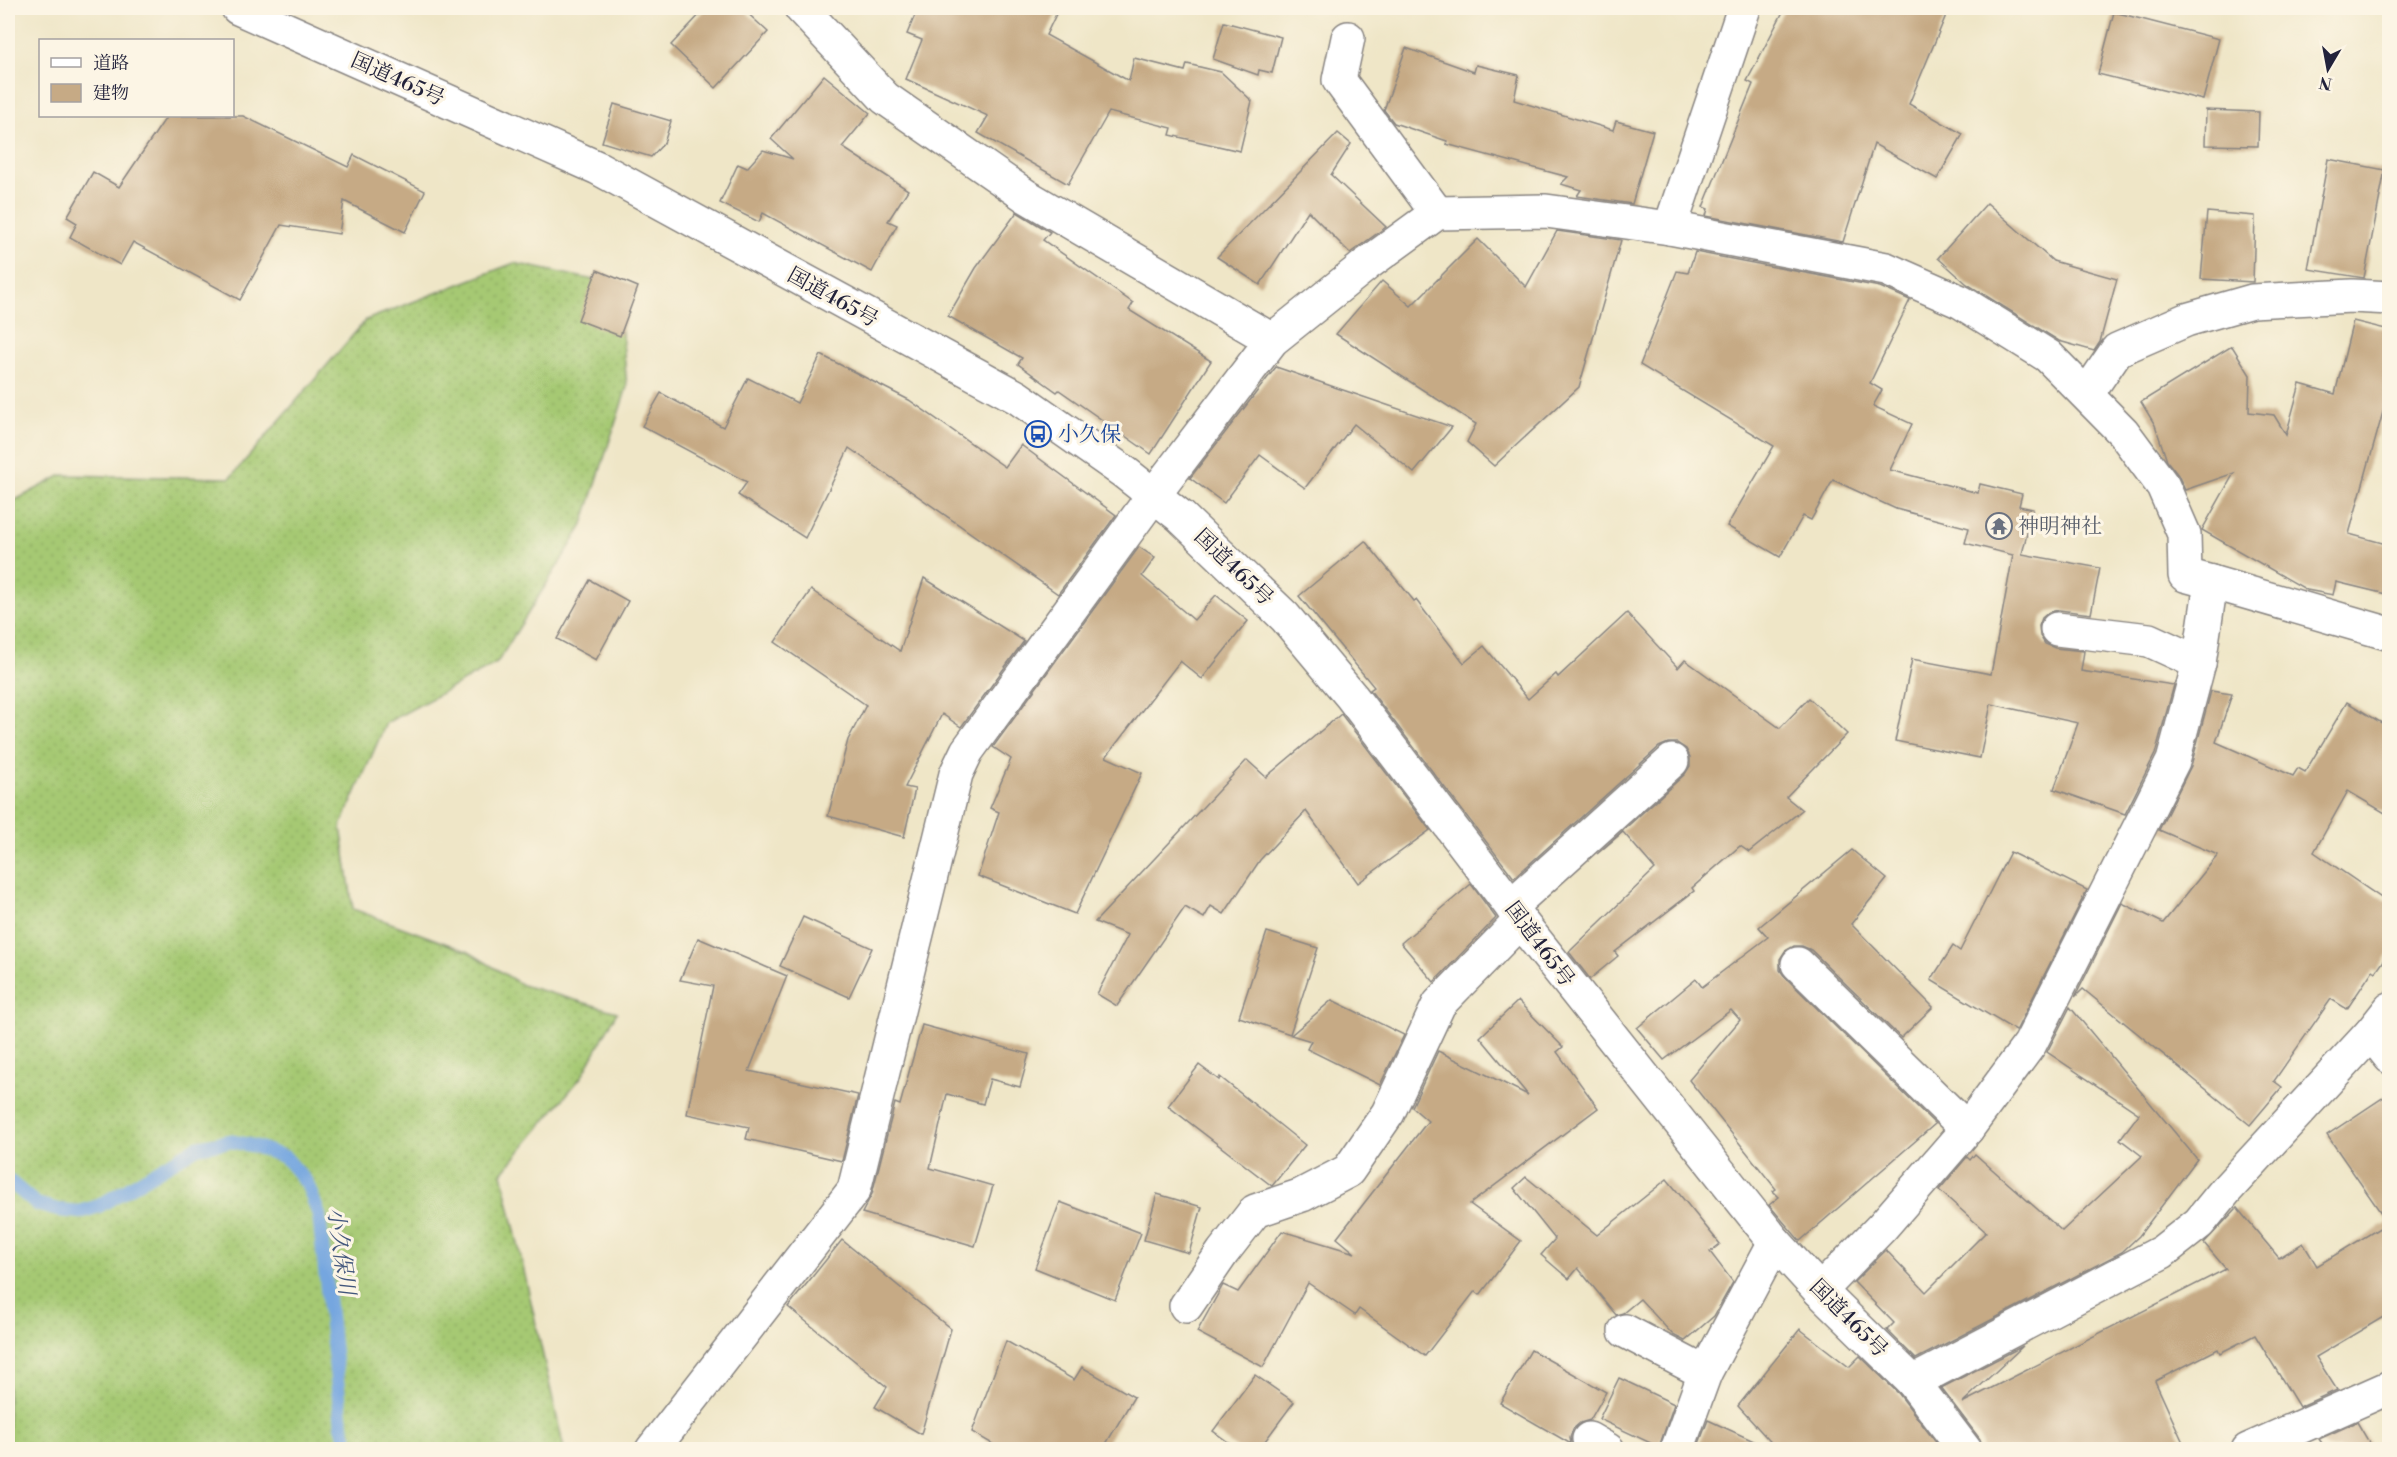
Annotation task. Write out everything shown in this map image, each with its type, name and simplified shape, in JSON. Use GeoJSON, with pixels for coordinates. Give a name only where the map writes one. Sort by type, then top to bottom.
{"type":"FeatureCollection","features":[{"type":"Feature","properties":{"kind":"main road","name":"国道465号"},"geometry":{"type":"LineString","coordinates":[[238,8],[598,168],[1017,398],[1124,472],[1180,516],[1286,617],[1352,698],[1516,913],[1775,1242],[1820,1291],[1914,1382],[1965,1449]]}},
{"type":"Feature","properties":{"kind":"main road"},"geometry":{"type":"LineString","coordinates":[[801,8],[885,98],[1026,196],[1272,340]]}},
{"type":"Feature","properties":{"kind":"main road"},"geometry":{"type":"LineString","coordinates":[[1670,228],[1744,8]]}},
{"type":"Feature","properties":{"kind":"main road"},"geometry":{"type":"LineString","coordinates":[[1348,38],[1339,80],[1437,213]]}},
{"type":"Feature","properties":{"kind":"main road"},"geometry":{"type":"LineString","coordinates":[[652,1449],[854,1190],[956,774],[967,752],[1153,496],[1272,340],[1367,264],[1437,213],[1546,211],[1670,228],[1886,269],[1961,302],[2048,356],[2123,432],[2163,486],[2184,534],[2185,575],[2390,634]]}},
{"type":"Feature","properties":{"kind":"main road"},"geometry":{"type":"LineString","coordinates":[[2087,394],[2117,350],[2187,320],[2252,301],[2352,296],[2390,298]]}},
{"type":"Feature","properties":{"kind":"main road"},"geometry":{"type":"LineString","coordinates":[[1820,1291],[1882,1227],[1968,1129],[2030,1044],[2173,761],[2199,663],[2211,582]]}},
{"type":"Feature","properties":{"kind":"main road"},"geometry":{"type":"LineString","coordinates":[[2057,629],[2149,640],[2199,663]]}},
{"type":"Feature","properties":{"kind":"main road"},"geometry":{"type":"LineString","coordinates":[[1186,1306],[1222,1252],[1255,1211],[1302,1195],[1348,1171],[1388,1113],[1439,1004],[1516,913],[1672,761]]}},
{"type":"Feature","properties":{"kind":"main road"},"geometry":{"type":"LineString","coordinates":[[1798,964],[1968,1129]]}},
{"type":"Feature","properties":{"kind":"main road"},"geometry":{"type":"LineString","coordinates":[[1914,1382],[2162,1252],[2199,1223],[2226,1190],[2383,1033]]}},
{"type":"Feature","properties":{"kind":"main road"},"geometry":{"type":"LineString","coordinates":[[1677,1449],[1705,1373],[1775,1242]]}},
{"type":"Feature","properties":{"kind":"main road"},"geometry":{"type":"LineString","coordinates":[[1625,1331],[1705,1373]]}},
{"type":"Feature","properties":{"kind":"main road"},"geometry":{"type":"LineString","coordinates":[[2248,1449],[2390,1387]]}},
{"type":"Feature","properties":{"kind":"green space"},"geometry":{"type":"Polygon","coordinates":[[[514,263],[618,285],[627,387],[582,527],[497,663],[386,723],[341,826],[353,909],[469,952],[522,985],[617,1012],[582,1076],[502,1173],[564,1449],[8,1450],[8,504],[62,475],[230,478],[366,320],[514,263]]]}},
{"type":"Feature","properties":{"kind":"building"},"geometry":{"type":"Polygon","coordinates":[[[706,8],[742,8],[768,32],[716,88],[671,45],[706,8]]]}},
{"type":"Feature","properties":{"kind":"building"},"geometry":{"type":"Polygon","coordinates":[[[918,8],[1059,8],[1046,35],[1129,81],[1134,58],[1185,71],[1187,64],[1221,72],[1252,101],[1240,151],[1170,135],[1172,128],[1109,112],[1068,184],[978,133],[988,116],[906,79],[922,40],[907,34],[918,8]]]}},
{"type":"Feature","properties":{"kind":"building"},"geometry":{"type":"Polygon","coordinates":[[[1785,8],[1949,8],[1909,104],[1963,134],[1937,179],[1874,144],[1843,242],[1706,216],[1708,209],[1703,207],[1753,84],[1747,81],[1785,8]]]}},
{"type":"Feature","properties":{"kind":"building"},"geometry":{"type":"Polygon","coordinates":[[[2114,12],[2219,39],[2203,100],[2098,74],[2114,12]]]}},
{"type":"Feature","properties":{"kind":"building"},"geometry":{"type":"Polygon","coordinates":[[[1224,22],[1281,37],[1272,73],[1259,70],[1258,75],[1213,59],[1224,22]]]}},
{"type":"Feature","properties":{"kind":"building"},"geometry":{"type":"Polygon","coordinates":[[[1406,48],[1474,72],[1476,65],[1519,75],[1514,100],[1613,130],[1616,121],[1653,131],[1632,204],[1577,196],[1581,190],[1561,184],[1568,177],[1446,144],[1447,141],[1394,123],[1384,110],[1406,48]]]}},
{"type":"Feature","properties":{"kind":"building"},"geometry":{"type":"Polygon","coordinates":[[[824,75],[870,113],[842,147],[908,190],[888,221],[897,225],[872,272],[763,213],[759,222],[720,203],[738,164],[747,168],[763,150],[793,159],[771,139],[824,75]]]}},
{"type":"Feature","properties":{"kind":"building"},"geometry":{"type":"Polygon","coordinates":[[[614,104],[671,121],[664,143],[651,157],[602,142],[614,104]]]}},
{"type":"Feature","properties":{"kind":"building"},"geometry":{"type":"Polygon","coordinates":[[[2206,110],[2259,112],[2258,146],[2205,145],[2206,110]]]}},
{"type":"Feature","properties":{"kind":"building"},"geometry":{"type":"Polygon","coordinates":[[[243,116],[348,167],[354,155],[425,191],[405,232],[344,201],[339,234],[281,225],[240,300],[133,242],[120,265],[70,237],[77,223],[67,217],[93,172],[119,187],[166,117],[243,116]]]}},
{"type":"Feature","properties":{"kind":"building"},"geometry":{"type":"Polygon","coordinates":[[[1338,133],[1351,144],[1331,175],[1386,227],[1350,253],[1308,211],[1260,285],[1217,257],[1338,133]]]}},
{"type":"Feature","properties":{"kind":"building"},"geometry":{"type":"Polygon","coordinates":[[[2328,159],[2385,170],[2364,278],[2308,269],[2328,159]]]}},
{"type":"Feature","properties":{"kind":"building"},"geometry":{"type":"Polygon","coordinates":[[[1987,203],[2053,261],[2117,279],[2100,342],[2094,351],[2059,341],[1967,284],[1938,258],[1987,203]]]}},
{"type":"Feature","properties":{"kind":"building"},"geometry":{"type":"Polygon","coordinates":[[[1017,212],[1050,232],[1043,240],[1133,303],[1129,310],[1211,361],[1151,454],[1018,364],[1022,358],[948,316],[976,268],[1017,212]]]}},
{"type":"Feature","properties":{"kind":"building"},"geometry":{"type":"Polygon","coordinates":[[[2207,212],[2255,216],[2253,282],[2201,279],[2207,212]]]}},
{"type":"Feature","properties":{"kind":"building"},"geometry":{"type":"Polygon","coordinates":[[[1557,231],[1621,240],[1579,387],[1494,466],[1467,442],[1476,424],[1336,334],[1382,281],[1411,306],[1478,239],[1526,287],[1557,231]]]}},
{"type":"Feature","properties":{"kind":"building"},"geometry":{"type":"Polygon","coordinates":[[[1695,252],[1880,287],[1910,300],[1870,383],[1882,390],[1873,406],[1912,424],[1890,470],[1978,493],[1980,484],[2022,494],[2019,506],[2033,509],[2022,554],[2100,568],[2091,614],[2059,610],[2049,612],[2042,618],[2039,626],[2040,636],[2045,644],[2055,648],[2084,651],[2081,671],[2174,685],[2155,754],[2125,814],[2054,789],[2078,723],[1991,704],[1980,758],[1895,741],[1912,659],[1991,674],[2013,555],[1965,543],[1969,528],[1896,509],[1833,480],[1811,520],[1803,516],[1780,557],[1727,526],[1774,446],[1640,365],[1677,271],[1688,273],[1695,252]]]}},
{"type":"Feature","properties":{"kind":"building"},"geometry":{"type":"Polygon","coordinates":[[[597,270],[638,287],[620,336],[578,320],[597,270]]]}},
{"type":"Feature","properties":{"kind":"building"},"geometry":{"type":"Polygon","coordinates":[[[2353,321],[2390,330],[2390,387],[2349,534],[2390,545],[2390,595],[2336,582],[2333,595],[2307,590],[2202,530],[2234,473],[2185,490],[2178,475],[2167,461],[2155,425],[2141,402],[2232,346],[2250,375],[2249,412],[2274,415],[2286,435],[2300,384],[2335,394],[2353,321]]]}},
{"type":"Feature","properties":{"kind":"building"},"geometry":{"type":"Polygon","coordinates":[[[821,355],[909,400],[1005,467],[1021,445],[1116,515],[1058,594],[849,448],[805,538],[738,495],[747,482],[642,426],[661,393],[723,427],[748,378],[797,403],[821,355]]]}},
{"type":"Feature","properties":{"kind":"building"},"geometry":{"type":"Polygon","coordinates":[[[1276,367],[1452,427],[1414,473],[1354,424],[1305,488],[1260,455],[1224,503],[1190,478],[1276,367]]]}},
{"type":"Feature","properties":{"kind":"building"},"geometry":{"type":"Polygon","coordinates":[[[1365,541],[1414,601],[1416,600],[1464,663],[1484,646],[1528,699],[1556,674],[1558,677],[1627,613],[1678,668],[1685,660],[1780,728],[1809,698],[1847,734],[1786,797],[1802,810],[1749,852],[1740,846],[1692,888],[1694,891],[1615,952],[1618,956],[1590,979],[1569,952],[1655,869],[1623,832],[1597,854],[1685,774],[1690,766],[1690,757],[1686,749],[1677,743],[1668,743],[1659,747],[1514,878],[1370,690],[1374,687],[1299,596],[1365,541]]]}},
{"type":"Feature","properties":{"kind":"building"},"geometry":{"type":"Polygon","coordinates":[[[1139,547],[1155,558],[1142,576],[1194,620],[1216,595],[1248,621],[1202,679],[1180,661],[1106,757],[1142,773],[1075,914],[978,876],[999,812],[990,808],[1011,759],[993,747],[1139,547]]]}},
{"type":"Feature","properties":{"kind":"building"},"geometry":{"type":"Polygon","coordinates":[[[924,578],[1024,641],[961,727],[942,714],[905,787],[915,789],[904,837],[828,816],[848,740],[866,705],[775,642],[811,590],[900,651],[924,578]]]}},
{"type":"Feature","properties":{"kind":"building"},"geometry":{"type":"Polygon","coordinates":[[[590,580],[628,601],[596,660],[557,639],[590,580]]]}},
{"type":"Feature","properties":{"kind":"building"},"geometry":{"type":"Polygon","coordinates":[[[2211,691],[2232,694],[2216,742],[2293,776],[2298,768],[2305,772],[2347,702],[2390,728],[2390,816],[2348,791],[2314,852],[2390,904],[2390,952],[2376,972],[2373,970],[2347,1009],[2331,999],[2274,1081],[2282,1087],[2250,1125],[2083,989],[2075,997],[2122,903],[2163,923],[2218,855],[2159,830],[2191,766],[2211,691]]]}},
{"type":"Feature","properties":{"kind":"building"},"geometry":{"type":"Polygon","coordinates":[[[1341,714],[1430,830],[1358,883],[1306,811],[1260,860],[1224,914],[1211,906],[1204,918],[1185,907],[1117,1006],[1097,994],[1128,935],[1095,922],[1247,760],[1266,777],[1341,714]]]}},
{"type":"Feature","properties":{"kind":"building"},"geometry":{"type":"Polygon","coordinates":[[[1852,850],[1887,879],[1851,924],[1933,1007],[1901,1038],[1811,950],[1802,946],[1794,946],[1785,951],[1780,959],[1780,970],[1935,1124],[1800,1241],[1769,1205],[1779,1197],[1773,1191],[1776,1189],[1689,1080],[1740,1020],[1731,1010],[1664,1060],[1637,1028],[1696,979],[1702,987],[1768,937],[1759,927],[1852,850]]]}},
{"type":"Feature","properties":{"kind":"building"},"geometry":{"type":"Polygon","coordinates":[[[2010,852],[2087,890],[2016,1031],[1931,980],[1953,946],[1960,951],[2010,852]]]}},
{"type":"Feature","properties":{"kind":"building"},"geometry":{"type":"Polygon","coordinates":[[[1471,884],[1496,918],[1434,982],[1401,943],[1471,884]]]}},
{"type":"Feature","properties":{"kind":"building"},"geometry":{"type":"Polygon","coordinates":[[[803,917],[872,948],[849,997],[780,966],[803,917]]]}},
{"type":"Feature","properties":{"kind":"building"},"geometry":{"type":"Polygon","coordinates":[[[1267,932],[1318,948],[1290,1034],[1239,1017],[1267,932]]]}},
{"type":"Feature","properties":{"kind":"building"},"geometry":{"type":"Polygon","coordinates":[[[698,938],[787,976],[749,1071],[858,1095],[842,1161],[746,1139],[749,1127],[687,1114],[713,986],[680,980],[698,938]]]}},
{"type":"Feature","properties":{"kind":"building"},"geometry":{"type":"Polygon","coordinates":[[[1332,1000],[1404,1035],[1380,1085],[1307,1049],[1311,1041],[1291,1035],[1332,1000]]]}},
{"type":"Feature","properties":{"kind":"building"},"geometry":{"type":"Polygon","coordinates":[[[1518,1001],[1563,1047],[1557,1052],[1598,1108],[1470,1204],[1521,1241],[1480,1295],[1475,1291],[1425,1356],[1359,1309],[1355,1315],[1308,1283],[1263,1367],[1197,1332],[1223,1285],[1238,1292],[1282,1231],[1355,1253],[1337,1238],[1428,1121],[1412,1107],[1438,1051],[1528,1095],[1480,1037],[1518,1001]]]}},
{"type":"Feature","properties":{"kind":"building"},"geometry":{"type":"Polygon","coordinates":[[[2070,1007],[2197,1159],[2139,1236],[2122,1252],[1916,1359],[1887,1330],[1894,1323],[1854,1282],[1886,1250],[1926,1292],[1986,1232],[1939,1190],[1967,1157],[1970,1160],[1975,1154],[2062,1231],[2142,1156],[2120,1139],[2139,1114],[2047,1052],[2070,1007]]]}},
{"type":"Feature","properties":{"kind":"building"},"geometry":{"type":"Polygon","coordinates":[[[922,1025],[1029,1054],[1020,1087],[990,1079],[983,1104],[947,1094],[930,1168],[993,1186],[975,1246],[862,1213],[872,1194],[895,1103],[900,1105],[922,1025]]]}},
{"type":"Feature","properties":{"kind":"building"},"geometry":{"type":"Polygon","coordinates":[[[1199,1065],[1219,1080],[1220,1077],[1305,1145],[1272,1186],[1168,1106],[1199,1065]]]}},
{"type":"Feature","properties":{"kind":"building"},"geometry":{"type":"Polygon","coordinates":[[[2390,1093],[2390,1313],[2316,1357],[2337,1390],[2299,1407],[2255,1335],[2220,1353],[2218,1349],[2155,1381],[2186,1449],[1983,1449],[1980,1439],[1941,1388],[2023,1346],[1962,1403],[2226,1269],[2204,1243],[2237,1208],[2279,1258],[2303,1243],[2317,1266],[2388,1223],[2327,1135],[2390,1093]]]}},
{"type":"Feature","properties":{"kind":"building"},"geometry":{"type":"Polygon","coordinates":[[[1526,1177],[1597,1235],[1667,1179],[1720,1244],[1710,1252],[1733,1282],[1714,1316],[1685,1341],[1673,1335],[1640,1299],[1623,1313],[1616,1315],[1578,1268],[1569,1279],[1541,1255],[1555,1239],[1514,1188],[1526,1177]]]}},
{"type":"Feature","properties":{"kind":"building"},"geometry":{"type":"Polygon","coordinates":[[[1157,1194],[1202,1207],[1189,1253],[1144,1240],[1157,1194]]]}},
{"type":"Feature","properties":{"kind":"building"},"geometry":{"type":"Polygon","coordinates":[[[1060,1202],[1141,1233],[1115,1300],[1035,1268],[1060,1202]]]}},
{"type":"Feature","properties":{"kind":"building"},"geometry":{"type":"Polygon","coordinates":[[[842,1240],[951,1329],[921,1434],[875,1407],[887,1387],[788,1307],[842,1240]]]}},
{"type":"Feature","properties":{"kind":"building"},"geometry":{"type":"Polygon","coordinates":[[[1800,1329],[1849,1367],[1860,1356],[1899,1394],[1941,1449],[1777,1449],[1738,1406],[1800,1329]]]}},
{"type":"Feature","properties":{"kind":"building"},"geometry":{"type":"Polygon","coordinates":[[[1006,1341],[1074,1380],[1082,1367],[1134,1397],[1103,1449],[1001,1449],[972,1432],[1006,1341]]]}},
{"type":"Feature","properties":{"kind":"building"},"geometry":{"type":"Polygon","coordinates":[[[1531,1350],[1606,1392],[1590,1420],[1580,1423],[1573,1429],[1571,1444],[1500,1403],[1531,1350]]]}},
{"type":"Feature","properties":{"kind":"building"},"geometry":{"type":"Polygon","coordinates":[[[1255,1375],[1294,1402],[1259,1449],[1238,1449],[1213,1431],[1255,1375]]]}},
{"type":"Feature","properties":{"kind":"building"},"geometry":{"type":"Polygon","coordinates":[[[1619,1378],[1674,1404],[1659,1447],[1599,1419],[1619,1378]]]}},
{"type":"Feature","properties":{"kind":"building"},"geometry":{"type":"Polygon","coordinates":[[[1708,1420],[1771,1449],[1697,1449],[1708,1420]]]}},
{"type":"Feature","properties":{"kind":"building"},"geometry":{"type":"Polygon","coordinates":[[[2357,1422],[2373,1449],[2326,1449],[2319,1439],[2357,1422]]]}},
{"type":"Feature","properties":{"kind":"waterway","name":"小久保川"},"geometry":{"type":"LineString","coordinates":[[8,1180],[36,1204],[58,1210],[80,1212],[99,1206],[197,1147],[230,1141],[254,1146],[285,1157],[307,1183],[319,1215],[342,1425],[349,1450]]}},
{"type":"Feature","properties":{"kind":"place","name":"小久保"},"geometry":{"type":"Point","coordinates":[1038,434]}},
{"type":"Feature","properties":{"kind":"place","name":"神明神社"},"geometry":{"type":"Point","coordinates":[1999,526]}}]}
